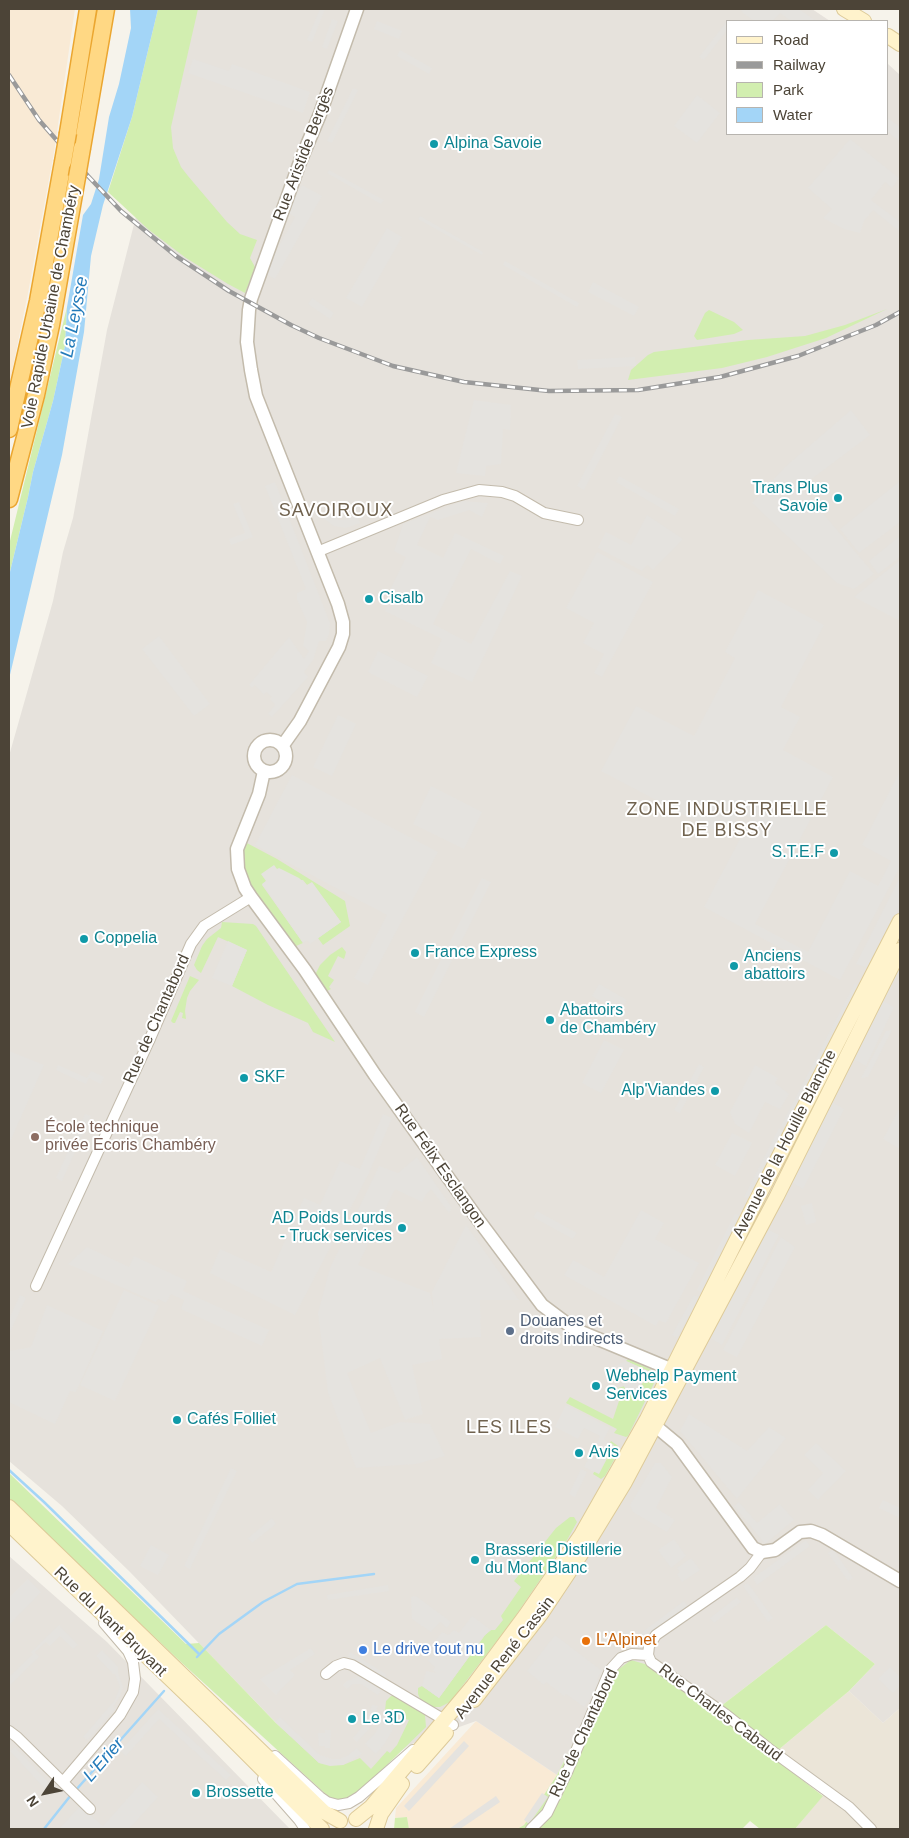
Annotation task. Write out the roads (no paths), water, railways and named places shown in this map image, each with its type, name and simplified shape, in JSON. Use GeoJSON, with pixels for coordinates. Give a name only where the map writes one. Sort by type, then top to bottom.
{"type":"FeatureCollection","features":[{"type":"Feature","properties":{"kind":"highway","name":"Voie Rapide Urbaine de Chambéry"},"geometry":{"type":"LineString","coordinates":[[9,429],[38,301],[88,9]]}},
{"type":"Feature","properties":{"kind":"highway","name":"Voie Rapide Urbaine de Chambéry"},"geometry":{"type":"LineString","coordinates":[[9,497],[36,395],[51,325],[106,9]]}},
{"type":"Feature","properties":{"kind":"main road"},"geometry":{"type":"LineString","coordinates":[[844,9],[862,20]]}},
{"type":"Feature","properties":{"kind":"main road"},"geometry":{"type":"LineString","coordinates":[[889,37],[900,44]]}},
{"type":"Feature","properties":{"kind":"main road","name":"Avenue de la Houille Blanche"},"geometry":{"type":"LineString","coordinates":[[677,1371],[709,1293],[900,920]]}},
{"type":"Feature","properties":{"kind":"main road","name":"Avenue de la Houille Blanche"},"geometry":{"type":"LineString","coordinates":[[677,1371],[777,1196],[900,950]]}},
{"type":"Feature","properties":{"kind":"main road","name":"Avenue René Cassin"},"geometry":{"type":"LineString","coordinates":[[376,1829],[381,1814],[388,1802],[449,1723],[510,1656],[541,1614],[625,1482],[677,1371]]}},
{"type":"Feature","properties":{"kind":"main road","name":"Rue du Nant Bruyant"},"geometry":{"type":"LineString","coordinates":[[9,1507],[199,1690],[335,1825]]}},
{"type":"Feature","properties":{"kind":"main road","name":"Rue du Nant Bruyant"},"geometry":{"type":"LineString","coordinates":[[9,1524],[322,1829]]}},
{"type":"Feature","properties":{"kind":"main road","name":"Avenue René Cassin"},"geometry":{"type":"LineString","coordinates":[[356,1819],[371,1807],[424,1743],[449,1723]]}},
{"type":"Feature","properties":{"kind":"main road"},"geometry":{"type":"LineString","coordinates":[[335,1825],[356,1819],[364,1822],[371,1829]]}},
{"type":"Feature","properties":{"kind":"street","name":"Rue Aristide Bergès"},"geometry":{"type":"LineString","coordinates":[[317,552],[256,396],[248,342],[250,304],[357,9]]}},
{"type":"Feature","properties":{"kind":"street"},"geometry":{"type":"LineString","coordinates":[[283,745],[300,721],[339,647],[343,634],[343,622],[338,604],[317,552],[434,503],[479,490],[492,490],[514,496],[544,513],[578,520]]}},
{"type":"Feature","properties":{"kind":"street"},"geometry":{"type":"LineString","coordinates":[[274,740],[283,745],[286,755],[284,765],[275,772],[264,772],[257,766],[254,756],[260,743],[274,740]]}},
{"type":"Feature","properties":{"kind":"street"},"geometry":{"type":"LineString","coordinates":[[251,897],[241,880],[237,849],[259,794],[264,772]]}},
{"type":"Feature","properties":{"kind":"street","name":"Rue de Chantabord"},"geometry":{"type":"LineString","coordinates":[[36,1286],[149,1041],[191,944],[204,926],[251,897]]}},
{"type":"Feature","properties":{"kind":"street","name":"Rue Félix Esclangon"},"geometry":{"type":"LineString","coordinates":[[251,897],[315,985],[375,1075],[542,1305],[556,1317],[582,1333],[677,1371]]}},
{"type":"Feature","properties":{"kind":"street"},"geometry":{"type":"LineString","coordinates":[[652,1422],[677,1444],[753,1548],[762,1552],[775,1550],[800,1532],[811,1530],[900,1581]]}},
{"type":"Feature","properties":{"kind":"street","name":"Rue Charles Cabaud"},"geometry":{"type":"LineString","coordinates":[[762,1552],[754,1564],[740,1577],[656,1635],[649,1646],[648,1655],[651,1662],[726,1714],[775,1753],[849,1806],[871,1829]]}},
{"type":"Feature","properties":{"kind":"street"},"geometry":{"type":"LineString","coordinates":[[63,1782],[127,1704],[134,1686],[134,1667],[128,1651],[74,1587]]}},
{"type":"Feature","properties":{"kind":"street","name":"Rue de Chantabord"},"geometry":{"type":"LineString","coordinates":[[531,1829],[547,1813],[568,1770],[610,1670],[621,1658],[632,1654],[648,1655]]}},
{"type":"Feature","properties":{"kind":"street"},"geometry":{"type":"LineString","coordinates":[[326,1674],[336,1666],[344,1663],[352,1665],[449,1723]]}},
{"type":"Feature","properties":{"kind":"street","name":"Rue du Nant Bruyant"},"geometry":{"type":"LineString","coordinates":[[199,1690],[327,1802],[338,1805],[349,1803],[359,1797]]}},
{"type":"Feature","properties":{"kind":"street","name":"Rue du Nant Bruyant"},"geometry":{"type":"LineString","coordinates":[[212,1720],[305,1829]]}},
{"type":"Feature","properties":{"kind":"street"},"geometry":{"type":"LineString","coordinates":[[9,1731],[87,1806]]}},
{"type":"Feature","properties":{"kind":"street","name":"Avenue René Cassin"},"geometry":{"type":"LineString","coordinates":[[359,1797],[424,1743]]}},
{"type":"Feature","properties":{"kind":"water","name":"La Leysse"},"geometry":{"type":"Polygon","coordinates":[[[130,9],[158,9],[132,117],[103,205],[91,256],[84,332],[62,455],[9,679],[9,576],[65,346],[67,307],[83,215],[91,204],[99,179],[109,117],[119,84],[131,28],[130,9]]]}},
{"type":"Feature","properties":{"kind":"waterway"},"geometry":{"type":"LineString","coordinates":[[9,1470],[199,1654]]}},
{"type":"Feature","properties":{"kind":"waterway"},"geometry":{"type":"LineString","coordinates":[[197,1657],[219,1634],[263,1602],[297,1584],[374,1574]]}},
{"type":"Feature","properties":{"kind":"waterway","name":"L'Erier"},"geometry":{"type":"LineString","coordinates":[[75,1791],[164,1691]]}},
{"type":"Feature","properties":{"kind":"waterway","name":"L'Erier"},"geometry":{"type":"LineString","coordinates":[[44,1829],[71,1795]]}},
{"type":"Feature","properties":{"kind":"railway"},"geometry":{"type":"LineString","coordinates":[[9,75],[39,120],[88,176],[121,211],[176,256],[229,291],[291,325],[319,338],[393,366],[464,382],[549,391],[638,390],[720,377],[798,356],[876,325],[900,312]]}},
{"type":"Feature","properties":{"kind":"place","name":"Alpina Savoie"},"geometry":{"type":"Point","coordinates":[434,144]}},
{"type":"Feature","properties":{"kind":"place","name":"Trans Plus Savoie"},"geometry":{"type":"Point","coordinates":[838,498]}},
{"type":"Feature","properties":{"kind":"place","name":"Cisalb"},"geometry":{"type":"Point","coordinates":[369,599]}},
{"type":"Feature","properties":{"kind":"place","name":"S.T.E.F"},"geometry":{"type":"Point","coordinates":[834,853]}},
{"type":"Feature","properties":{"kind":"place","name":"Coppelia"},"geometry":{"type":"Point","coordinates":[84,939]}},
{"type":"Feature","properties":{"kind":"place","name":"France Express"},"geometry":{"type":"Point","coordinates":[415,953]}},
{"type":"Feature","properties":{"kind":"place","name":"Anciens abattoirs"},"geometry":{"type":"Point","coordinates":[734,966]}},
{"type":"Feature","properties":{"kind":"place","name":"Abattoirs de Chambéry"},"geometry":{"type":"Point","coordinates":[550,1020]}},
{"type":"Feature","properties":{"kind":"place","name":"SKF"},"geometry":{"type":"Point","coordinates":[244,1078]}},
{"type":"Feature","properties":{"kind":"place","name":"Alp'Viandes"},"geometry":{"type":"Point","coordinates":[715,1091]}},
{"type":"Feature","properties":{"kind":"place","name":"École technique privée Ecoris Chambéry"},"geometry":{"type":"Point","coordinates":[35,1137]}},
{"type":"Feature","properties":{"kind":"place","name":"AD Poids Lourds - Truck services"},"geometry":{"type":"Point","coordinates":[402,1228]}},
{"type":"Feature","properties":{"kind":"place","name":"Douanes et droits indirects"},"geometry":{"type":"Point","coordinates":[510,1331]}},
{"type":"Feature","properties":{"kind":"place","name":"Webhelp Payment Services"},"geometry":{"type":"Point","coordinates":[596,1386]}},
{"type":"Feature","properties":{"kind":"place","name":"Cafés Folliet"},"geometry":{"type":"Point","coordinates":[177,1420]}},
{"type":"Feature","properties":{"kind":"place","name":"Avis"},"geometry":{"type":"Point","coordinates":[579,1453]}},
{"type":"Feature","properties":{"kind":"place","name":"Brasserie Distillerie du Mont Blanc"},"geometry":{"type":"Point","coordinates":[475,1560]}},
{"type":"Feature","properties":{"kind":"place","name":"L’Alpinet"},"geometry":{"type":"Point","coordinates":[586,1641]}},
{"type":"Feature","properties":{"kind":"place","name":"Le drive tout nu"},"geometry":{"type":"Point","coordinates":[363,1650]}},
{"type":"Feature","properties":{"kind":"place","name":"Le 3D"},"geometry":{"type":"Point","coordinates":[352,1719]}},
{"type":"Feature","properties":{"kind":"place","name":"Brossette"},"geometry":{"type":"Point","coordinates":[196,1793]}},
{"type":"Feature","properties":{"kind":"district","name":"SAVOIROUX"},"geometry":{"type":"Point","coordinates":[336,511]}},
{"type":"Feature","properties":{"kind":"district","name":"ZONE INDUSTRIELLE DE BISSY"},"geometry":{"type":"Point","coordinates":[727,820]}},
{"type":"Feature","properties":{"kind":"district","name":"LES ILES"},"geometry":{"type":"Point","coordinates":[509,1428]}}]}
